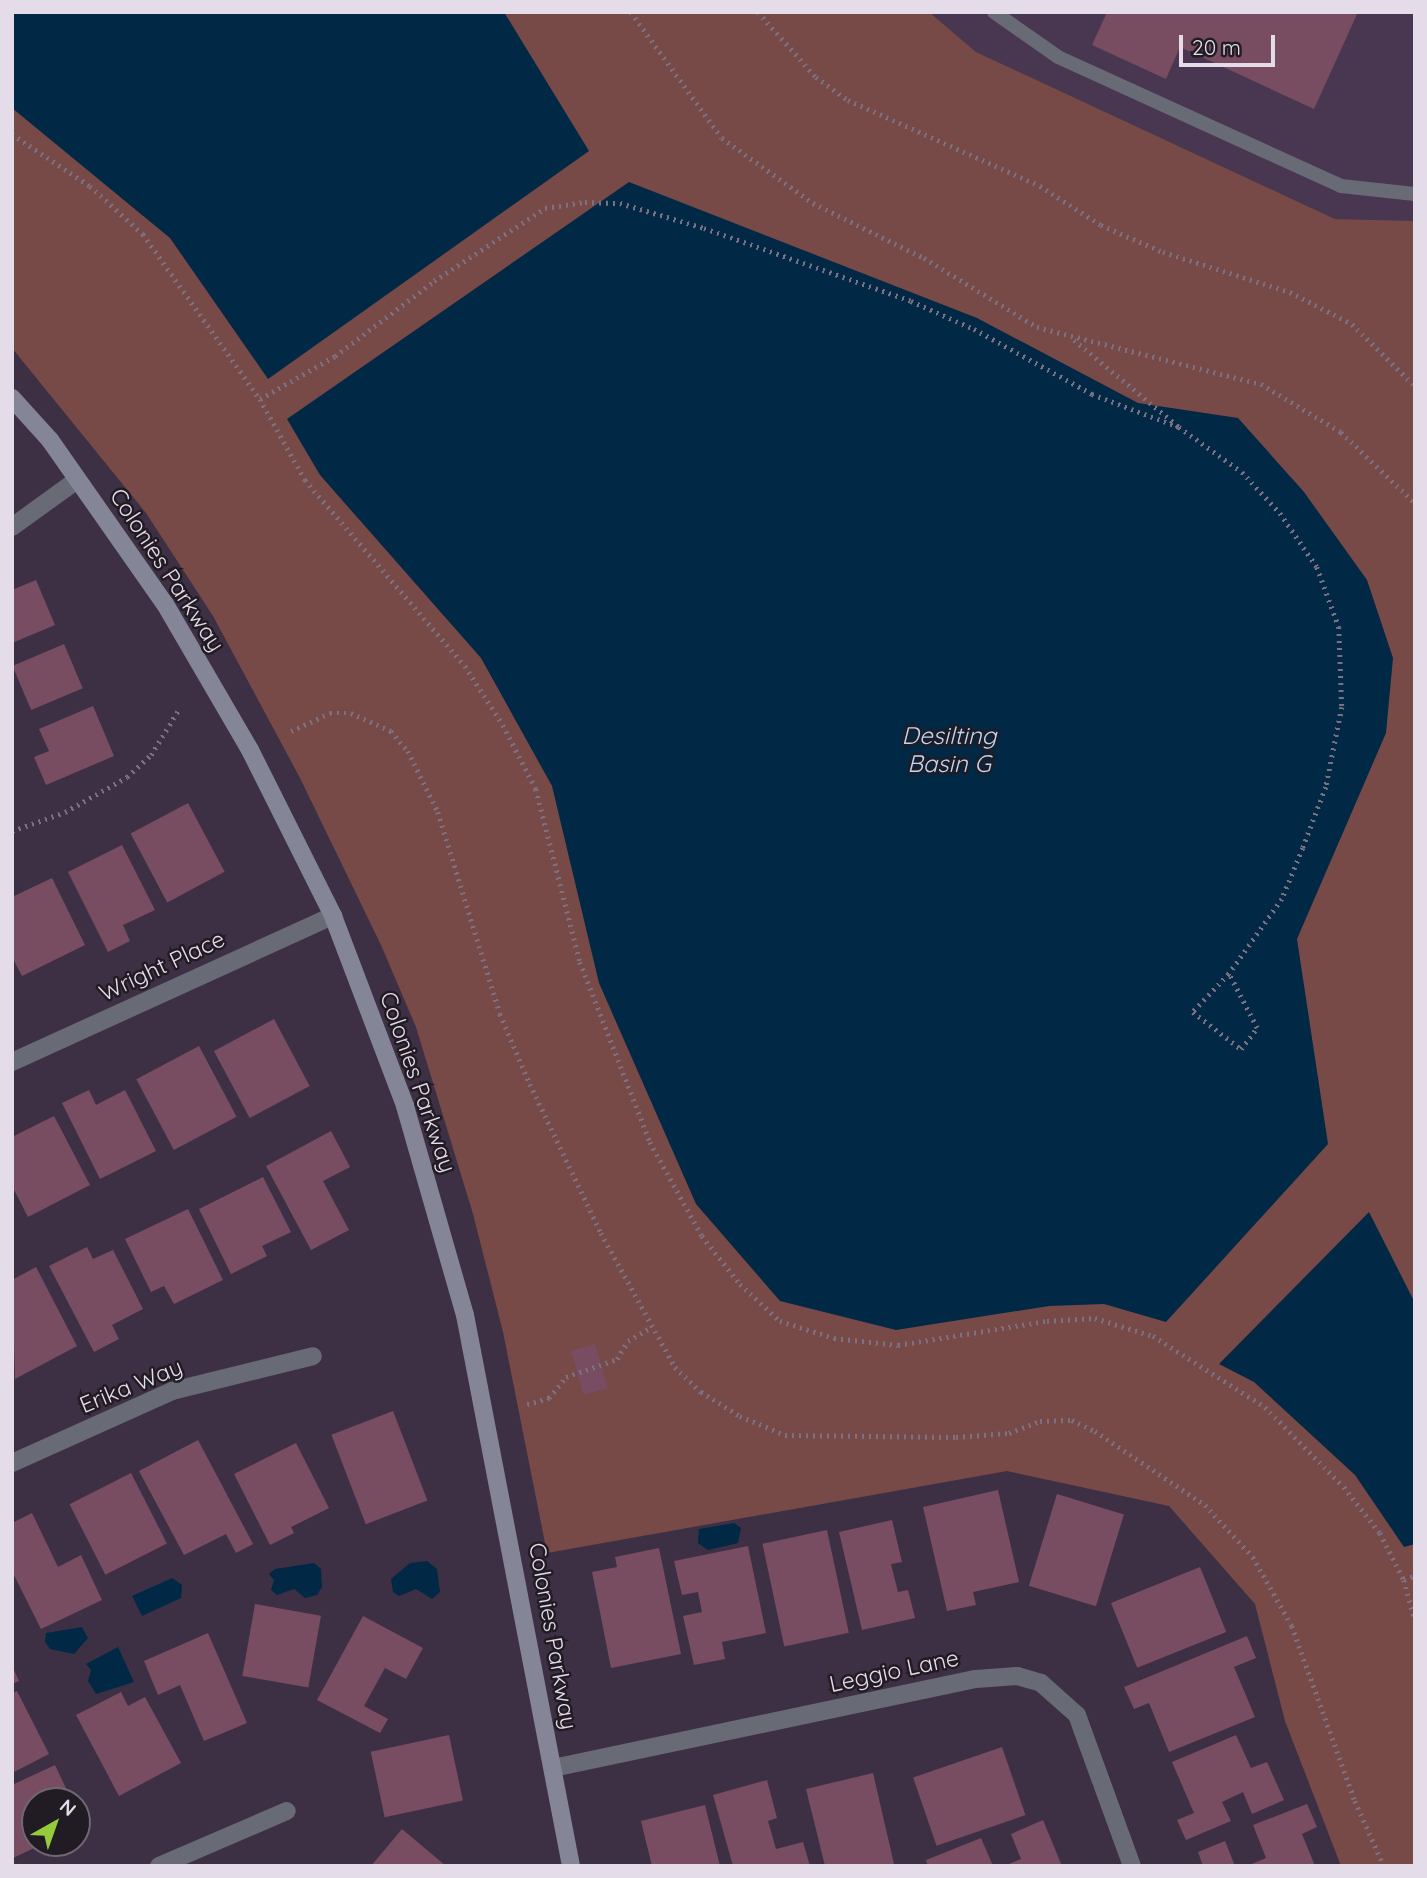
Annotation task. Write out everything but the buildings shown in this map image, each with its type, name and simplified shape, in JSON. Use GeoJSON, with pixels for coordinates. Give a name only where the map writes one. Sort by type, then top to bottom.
{"type":"FeatureCollection","features":[{"type":"Feature","properties":{"kind":"street","name":"Colonies Parkway"},"geometry":{"type":"LineString","coordinates":[[12,398],[77,480],[172,615],[250,750],[333,916],[405,1106],[465,1315],[571,1866]]}},
{"type":"Feature","properties":{"kind":"street"},"geometry":{"type":"LineString","coordinates":[[12,527],[77,480]]}},
{"type":"Feature","properties":{"kind":"street","name":"Wright Place"},"geometry":{"type":"LineString","coordinates":[[12,1062],[333,916]]}},
{"type":"Feature","properties":{"kind":"street","name":"Erika Way"},"geometry":{"type":"LineString","coordinates":[[12,1463],[172,1391],[313,1356]]}},
{"type":"Feature","properties":{"kind":"street","name":"Leggio Lane"},"geometry":{"type":"LineString","coordinates":[[553,1768],[976,1679],[1017,1676],[1041,1683],[1077,1715],[1132,1866]]}},
{"type":"Feature","properties":{"kind":"street"},"geometry":{"type":"LineString","coordinates":[[159,1866],[287,1811]]}},
{"type":"Feature","properties":{"kind":"lane"},"geometry":{"type":"LineString","coordinates":[[994,12],[1058,57],[1341,186],[1415,194]]}},
{"type":"Feature","properties":{"kind":"path"},"geometry":{"type":"LineString","coordinates":[[631,12],[722,138],[767,173],[813,203],[924,258],[1037,327],[1074,340],[1134,348],[1261,384],[1342,432],[1415,503]]}},
{"type":"Feature","properties":{"kind":"path"},"geometry":{"type":"LineString","coordinates":[[758,12],[816,77],[848,100],[1040,186],[1101,225],[1138,242],[1290,292],[1352,324],[1415,386]]}},
{"type":"Feature","properties":{"kind":"path"},"geometry":{"type":"LineString","coordinates":[[12,134],[90,186],[143,234],[260,399],[305,480],[465,666],[503,725],[536,789],[580,962],[650,1142],[702,1236],[740,1284],[780,1321],[834,1338],[898,1345],[1047,1321],[1095,1318],[1153,1336],[1265,1407],[1344,1487],[1380,1533],[1404,1580],[1415,1620]]}},
{"type":"Feature","properties":{"kind":"path"},"geometry":{"type":"LineString","coordinates":[[260,399],[335,356],[434,281],[545,208],[585,202],[620,203],[704,228],[911,302],[974,329],[1092,394],[1179,427]]}},
{"type":"Feature","properties":{"kind":"path"},"geometry":{"type":"LineString","coordinates":[[1074,340],[1179,427],[1242,472],[1280,513],[1317,567],[1339,627],[1342,707],[1326,787],[1282,899],[1229,974],[1194,1012],[1241,1049],[1257,1028],[1229,974]]}},
{"type":"Feature","properties":{"kind":"path"},"geometry":{"type":"LineString","coordinates":[[12,831],[65,812],[127,777],[151,755],[180,709]]}},
{"type":"Feature","properties":{"kind":"path"},"geometry":{"type":"LineString","coordinates":[[291,732],[330,713],[351,713],[391,731],[408,751],[438,812],[505,1026],[600,1233],[675,1367],[701,1392],[740,1416],[785,1434],[956,1437],[1009,1433],[1040,1421],[1072,1420],[1095,1431],[1205,1505],[1252,1557],[1293,1626],[1355,1801],[1384,1866]]}},
{"type":"Feature","properties":{"kind":"path"},"geometry":{"type":"LineString","coordinates":[[527,1404],[549,1398],[566,1377],[617,1359],[628,1341],[651,1327]]}},
{"type":"Feature","properties":{"kind":"path"},"geometry":{"type":"LineString","coordinates":[[1404,1580],[1415,1575]]}},
{"type":"Feature","properties":{"kind":"shaded area"},"geometry":{"type":"Polygon","coordinates":[[[12,12],[929,12],[976,52],[1335,219],[1415,221],[1415,1866],[1341,1866],[1285,1721],[1255,1604],[1169,1506],[1007,1471],[547,1553],[503,1332],[473,1214],[416,1027],[381,945],[300,778],[213,616],[146,513],[12,348],[12,12]]]}},
{"type":"Feature","properties":{"kind":"shaded area"},"geometry":{"type":"Polygon","coordinates":[[[929,12],[1415,12],[1415,221],[1335,219],[976,52],[929,12]]]}},
{"type":"Feature","properties":{"kind":"water"},"geometry":{"type":"Polygon","coordinates":[[[12,12],[504,12],[589,151],[268,379],[170,238],[12,108],[12,12]]]}},
{"type":"Feature","properties":{"kind":"water","name":"Desilting Basin G"},"geometry":{"type":"Polygon","coordinates":[[[629,182],[977,318],[1138,403],[1238,418],[1304,492],[1367,580],[1393,658],[1386,733],[1297,939],[1328,1144],[1166,1322],[1104,1304],[1049,1306],[896,1330],[780,1301],[696,1204],[599,983],[552,786],[481,658],[320,475],[287,419],[629,182]]]}},
{"type":"Feature","properties":{"kind":"water"},"geometry":{"type":"Polygon","coordinates":[[[1369,1212],[1415,1303],[1415,1544],[1404,1547],[1355,1475],[1254,1382],[1219,1364],[1369,1212]]]}},
{"type":"Feature","properties":{"kind":"water"},"geometry":{"type":"Polygon","coordinates":[[[734,1523],[741,1528],[738,1543],[708,1550],[698,1543],[699,1529],[734,1523]]]}},
{"type":"Feature","properties":{"kind":"water"},"geometry":{"type":"Polygon","coordinates":[[[427,1561],[437,1569],[440,1592],[432,1599],[416,1589],[399,1596],[393,1592],[391,1579],[410,1563],[427,1561]]]}},
{"type":"Feature","properties":{"kind":"water"},"geometry":{"type":"Polygon","coordinates":[[[314,1563],[321,1569],[322,1587],[317,1595],[305,1598],[294,1589],[277,1595],[271,1590],[274,1580],[269,1574],[275,1569],[314,1563]]]}},
{"type":"Feature","properties":{"kind":"water"},"geometry":{"type":"Polygon","coordinates":[[[172,1578],[182,1585],[181,1598],[142,1616],[132,1596],[172,1578]]]}},
{"type":"Feature","properties":{"kind":"water"},"geometry":{"type":"Polygon","coordinates":[[[82,1627],[88,1638],[74,1654],[50,1649],[45,1642],[46,1633],[82,1627]]]}},
{"type":"Feature","properties":{"kind":"water"},"geometry":{"type":"Polygon","coordinates":[[[118,1647],[134,1682],[96,1694],[88,1681],[91,1670],[86,1664],[118,1647]]]}}]}
